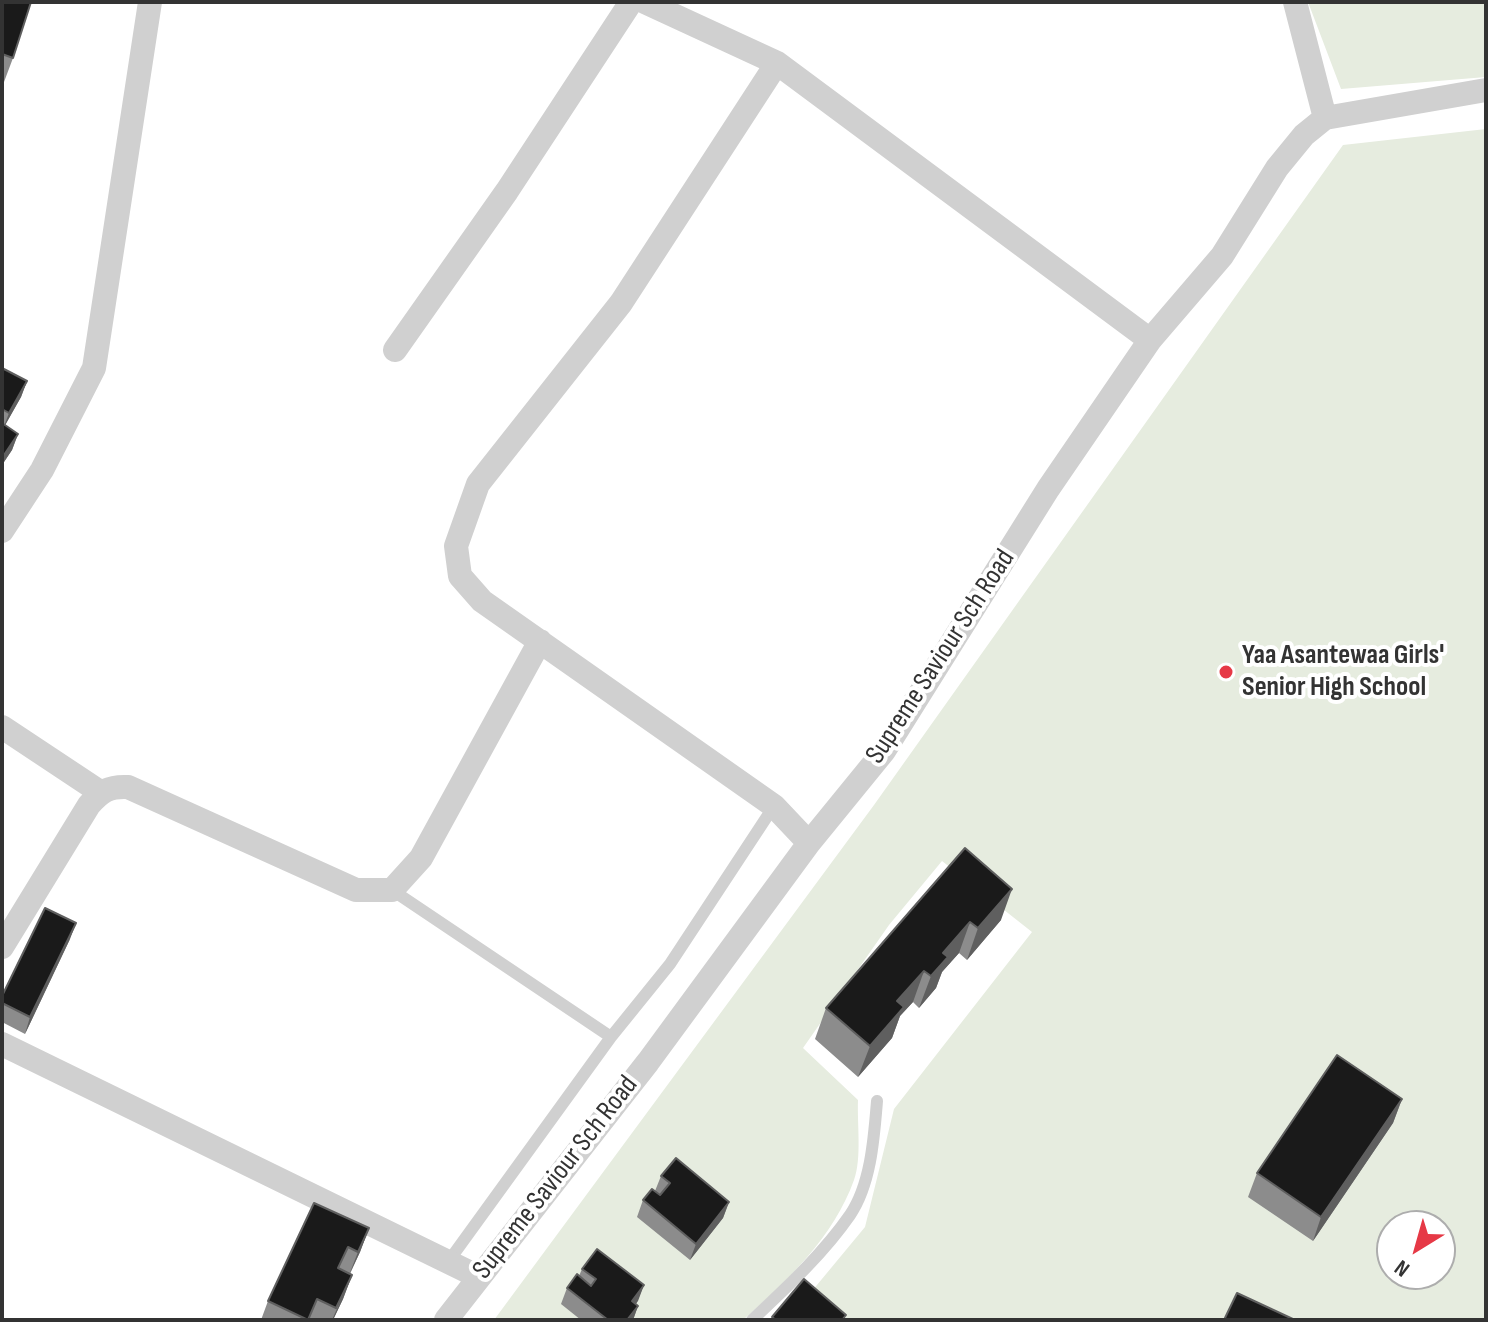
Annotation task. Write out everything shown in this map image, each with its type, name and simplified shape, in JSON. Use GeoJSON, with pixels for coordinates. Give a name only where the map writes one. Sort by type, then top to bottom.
{"type":"FeatureCollection","features":[{"type":"Feature","properties":{"kind":"street"},"geometry":{"type":"LineString","coordinates":[[2,531],[42,470],[94,368],[150,2]]}},
{"type":"Feature","properties":{"kind":"street"},"geometry":{"type":"LineString","coordinates":[[395,350],[507,191],[631,2]]}},
{"type":"Feature","properties":{"kind":"street"},"geometry":{"type":"LineString","coordinates":[[645,2],[777,63],[1150,340]]}},
{"type":"Feature","properties":{"kind":"street"},"geometry":{"type":"LineString","coordinates":[[1295,2],[1325,118],[1486,90]]}},
{"type":"Feature","properties":{"kind":"street"},"geometry":{"type":"LineString","coordinates":[[777,63],[621,303],[478,484],[464,515],[456,546],[460,576],[482,601],[774,806],[809,843]]}},
{"type":"Feature","properties":{"kind":"street","name":"Supreme Saviour Sch Road"},"geometry":{"type":"LineString","coordinates":[[446,1320],[477,1276],[648,1062],[809,843],[884,751],[1048,489],[1150,340],[1222,256],[1277,168],[1304,135],[1325,118]]}},
{"type":"Feature","properties":{"kind":"street"},"geometry":{"type":"LineString","coordinates":[[2,947],[100,792],[113,786],[128,787],[356,890],[392,890],[421,858],[540,641]]}},
{"type":"Feature","properties":{"kind":"street"},"geometry":{"type":"LineString","coordinates":[[2,727],[100,792]]}},
{"type":"Feature","properties":{"kind":"street"},"geometry":{"type":"LineString","coordinates":[[2,1044],[477,1276]]}},
{"type":"Feature","properties":{"kind":"lane"},"geometry":{"type":"LineString","coordinates":[[448,1262],[611,1037],[670,964],[774,806]]}},
{"type":"Feature","properties":{"kind":"lane"},"geometry":{"type":"LineString","coordinates":[[392,890],[611,1037]]}},
{"type":"Feature","properties":{"kind":"lane"},"geometry":{"type":"LineString","coordinates":[[752,1320],[793,1282],[851,1213],[873,1150],[877,1101]]}},
{"type":"Feature","properties":{"kind":"shaded area"},"geometry":{"type":"Polygon","coordinates":[[[1308,2],[1486,2],[1486,77],[1341,89],[1308,2]]]}},
{"type":"Feature","properties":{"kind":"shaded area","name":"Yaa Asantewaa Girls' Senior High School"},"geometry":{"type":"Polygon","coordinates":[[[1486,129],[1486,1320],[847,1320],[812,1291],[865,1227],[894,1109],[1032,932],[942,861],[889,925],[803,1048],[858,1100],[859,1151],[854,1180],[845,1201],[822,1239],[792,1274],[743,1320],[494,1320],[874,805],[1343,145],[1486,129]]]}},
{"type":"Feature","properties":{"kind":"building"},"geometry":{"type":"Polygon","coordinates":[[[2,2],[31,2],[13,58],[2,54],[2,2]]]}},
{"type":"Feature","properties":{"kind":"building"},"geometry":{"type":"Polygon","coordinates":[[[2,368],[27,381],[9,413],[2,409],[2,368]]]}},
{"type":"Feature","properties":{"kind":"building"},"geometry":{"type":"Polygon","coordinates":[[[2,423],[18,434],[2,458],[2,423]]]}},
{"type":"Feature","properties":{"kind":"building"},"geometry":{"type":"Polygon","coordinates":[[[965,848],[1012,889],[978,928],[970,922],[943,953],[948,957],[931,976],[924,971],[897,1001],[904,1007],[870,1046],[826,1008],[965,848]]]}},
{"type":"Feature","properties":{"kind":"building"},"geometry":{"type":"Polygon","coordinates":[[[45,908],[76,923],[30,1017],[2,1003],[2,996],[45,908]]]}},
{"type":"Feature","properties":{"kind":"building"},"geometry":{"type":"Polygon","coordinates":[[[1337,1055],[1402,1099],[1321,1217],[1257,1173],[1337,1055]]]}},
{"type":"Feature","properties":{"kind":"building"},"geometry":{"type":"Polygon","coordinates":[[[676,1158],[729,1202],[696,1244],[643,1200],[652,1189],[660,1195],[670,1183],[661,1176],[676,1158]]]}},
{"type":"Feature","properties":{"kind":"building"},"geometry":{"type":"Polygon","coordinates":[[[314,1203],[369,1228],[358,1252],[348,1247],[338,1268],[352,1275],[336,1308],[317,1299],[308,1320],[268,1301],[314,1203]]]}},
{"type":"Feature","properties":{"kind":"building"},"geometry":{"type":"Polygon","coordinates":[[[597,1249],[644,1285],[632,1301],[638,1306],[627,1320],[608,1320],[567,1288],[577,1274],[591,1286],[596,1279],[582,1269],[597,1249]]]}},
{"type":"Feature","properties":{"kind":"building"},"geometry":{"type":"Polygon","coordinates":[[[804,1279],[846,1315],[842,1320],[776,1320],[772,1317],[804,1279]]]}},
{"type":"Feature","properties":{"kind":"building"},"geometry":{"type":"Polygon","coordinates":[[[1237,1293],[1295,1320],[1224,1320],[1237,1293]]]}},
{"type":"Feature","properties":{"kind":"place","name":"Yaa Asantewaa Girls' Senior High School"},"geometry":{"type":"Point","coordinates":[1226,672]}}]}
